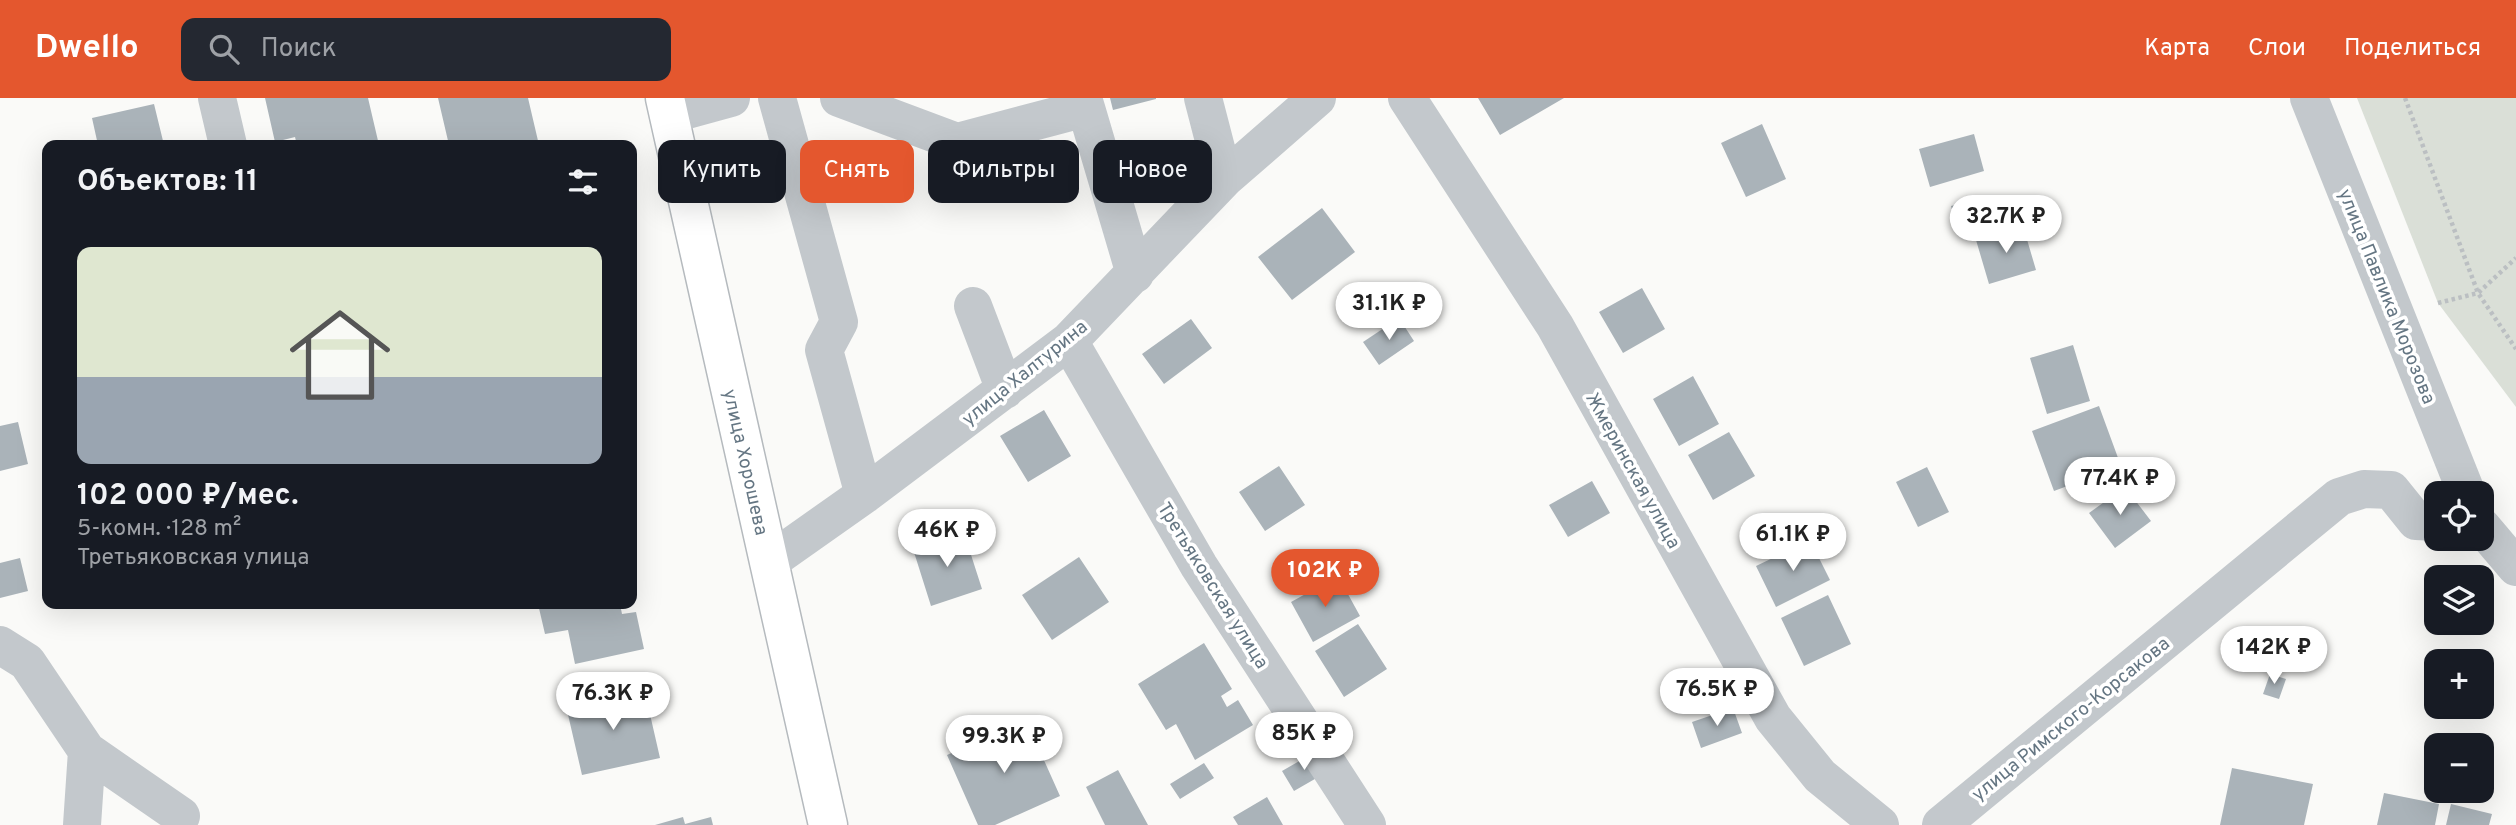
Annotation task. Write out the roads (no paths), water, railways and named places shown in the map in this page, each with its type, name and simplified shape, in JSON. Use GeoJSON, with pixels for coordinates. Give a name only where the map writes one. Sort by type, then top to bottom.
{"type":"FeatureCollection","features":[{"type":"Feature","properties":{"kind":"main road","name":"улица Хорошева"},"geometry":{"type":"LineString","coordinates":[[667,107],[828,825]]}},
{"type":"Feature","properties":{"kind":"street"},"geometry":{"type":"LineString","coordinates":[[217,98],[227,140]]}},
{"type":"Feature","properties":{"kind":"street"},"geometry":{"type":"LineString","coordinates":[[667,107],[731,98]]}},
{"type":"Feature","properties":{"kind":"street"},"geometry":{"type":"LineString","coordinates":[[777,98],[839,322],[824,350],[864,495]]}},
{"type":"Feature","properties":{"kind":"street"},"geometry":{"type":"LineString","coordinates":[[839,98],[957,142],[1084,103],[1135,274]]}},
{"type":"Feature","properties":{"kind":"street"},"geometry":{"type":"LineString","coordinates":[[1203,98],[1224,179]]}},
{"type":"Feature","properties":{"kind":"street","name":"Жмеринская улица"},"geometry":{"type":"LineString","coordinates":[[1407,98],[1555,326],[1773,718],[1820,776],[1880,825]]}},
{"type":"Feature","properties":{"kind":"street","name":"улица Павлика Морозова"},"geometry":{"type":"LineString","coordinates":[[2309,98],[2462,481]]}},
{"type":"Feature","properties":{"kind":"street","name":"улица Халтурина"},"geometry":{"type":"LineString","coordinates":[[769,562],[864,495],[1069,341],[1224,179],[1303,104]]}},
{"type":"Feature","properties":{"kind":"street"},"geometry":{"type":"LineString","coordinates":[[974,306],[1005,390]]}},
{"type":"Feature","properties":{"kind":"street","name":"Третьяковская улица"},"geometry":{"type":"LineString","coordinates":[[1069,341],[1199,566],[1367,825]]}},
{"type":"Feature","properties":{"kind":"street","name":"улица Римского-Корсакова"},"geometry":{"type":"LineString","coordinates":[[1941,825],[2339,497],[2364,489],[2392,490],[2416,521],[2424,521]]}},
{"type":"Feature","properties":{"kind":"street"},"geometry":{"type":"LineString","coordinates":[[2494,541],[2516,567]]}},
{"type":"Feature","properties":{"kind":"street"},"geometry":{"type":"LineString","coordinates":[[0,645],[27,662],[87,751],[176,822]]}},
{"type":"Feature","properties":{"kind":"street"},"geometry":{"type":"LineString","coordinates":[[82,825],[87,751]]}}]}
